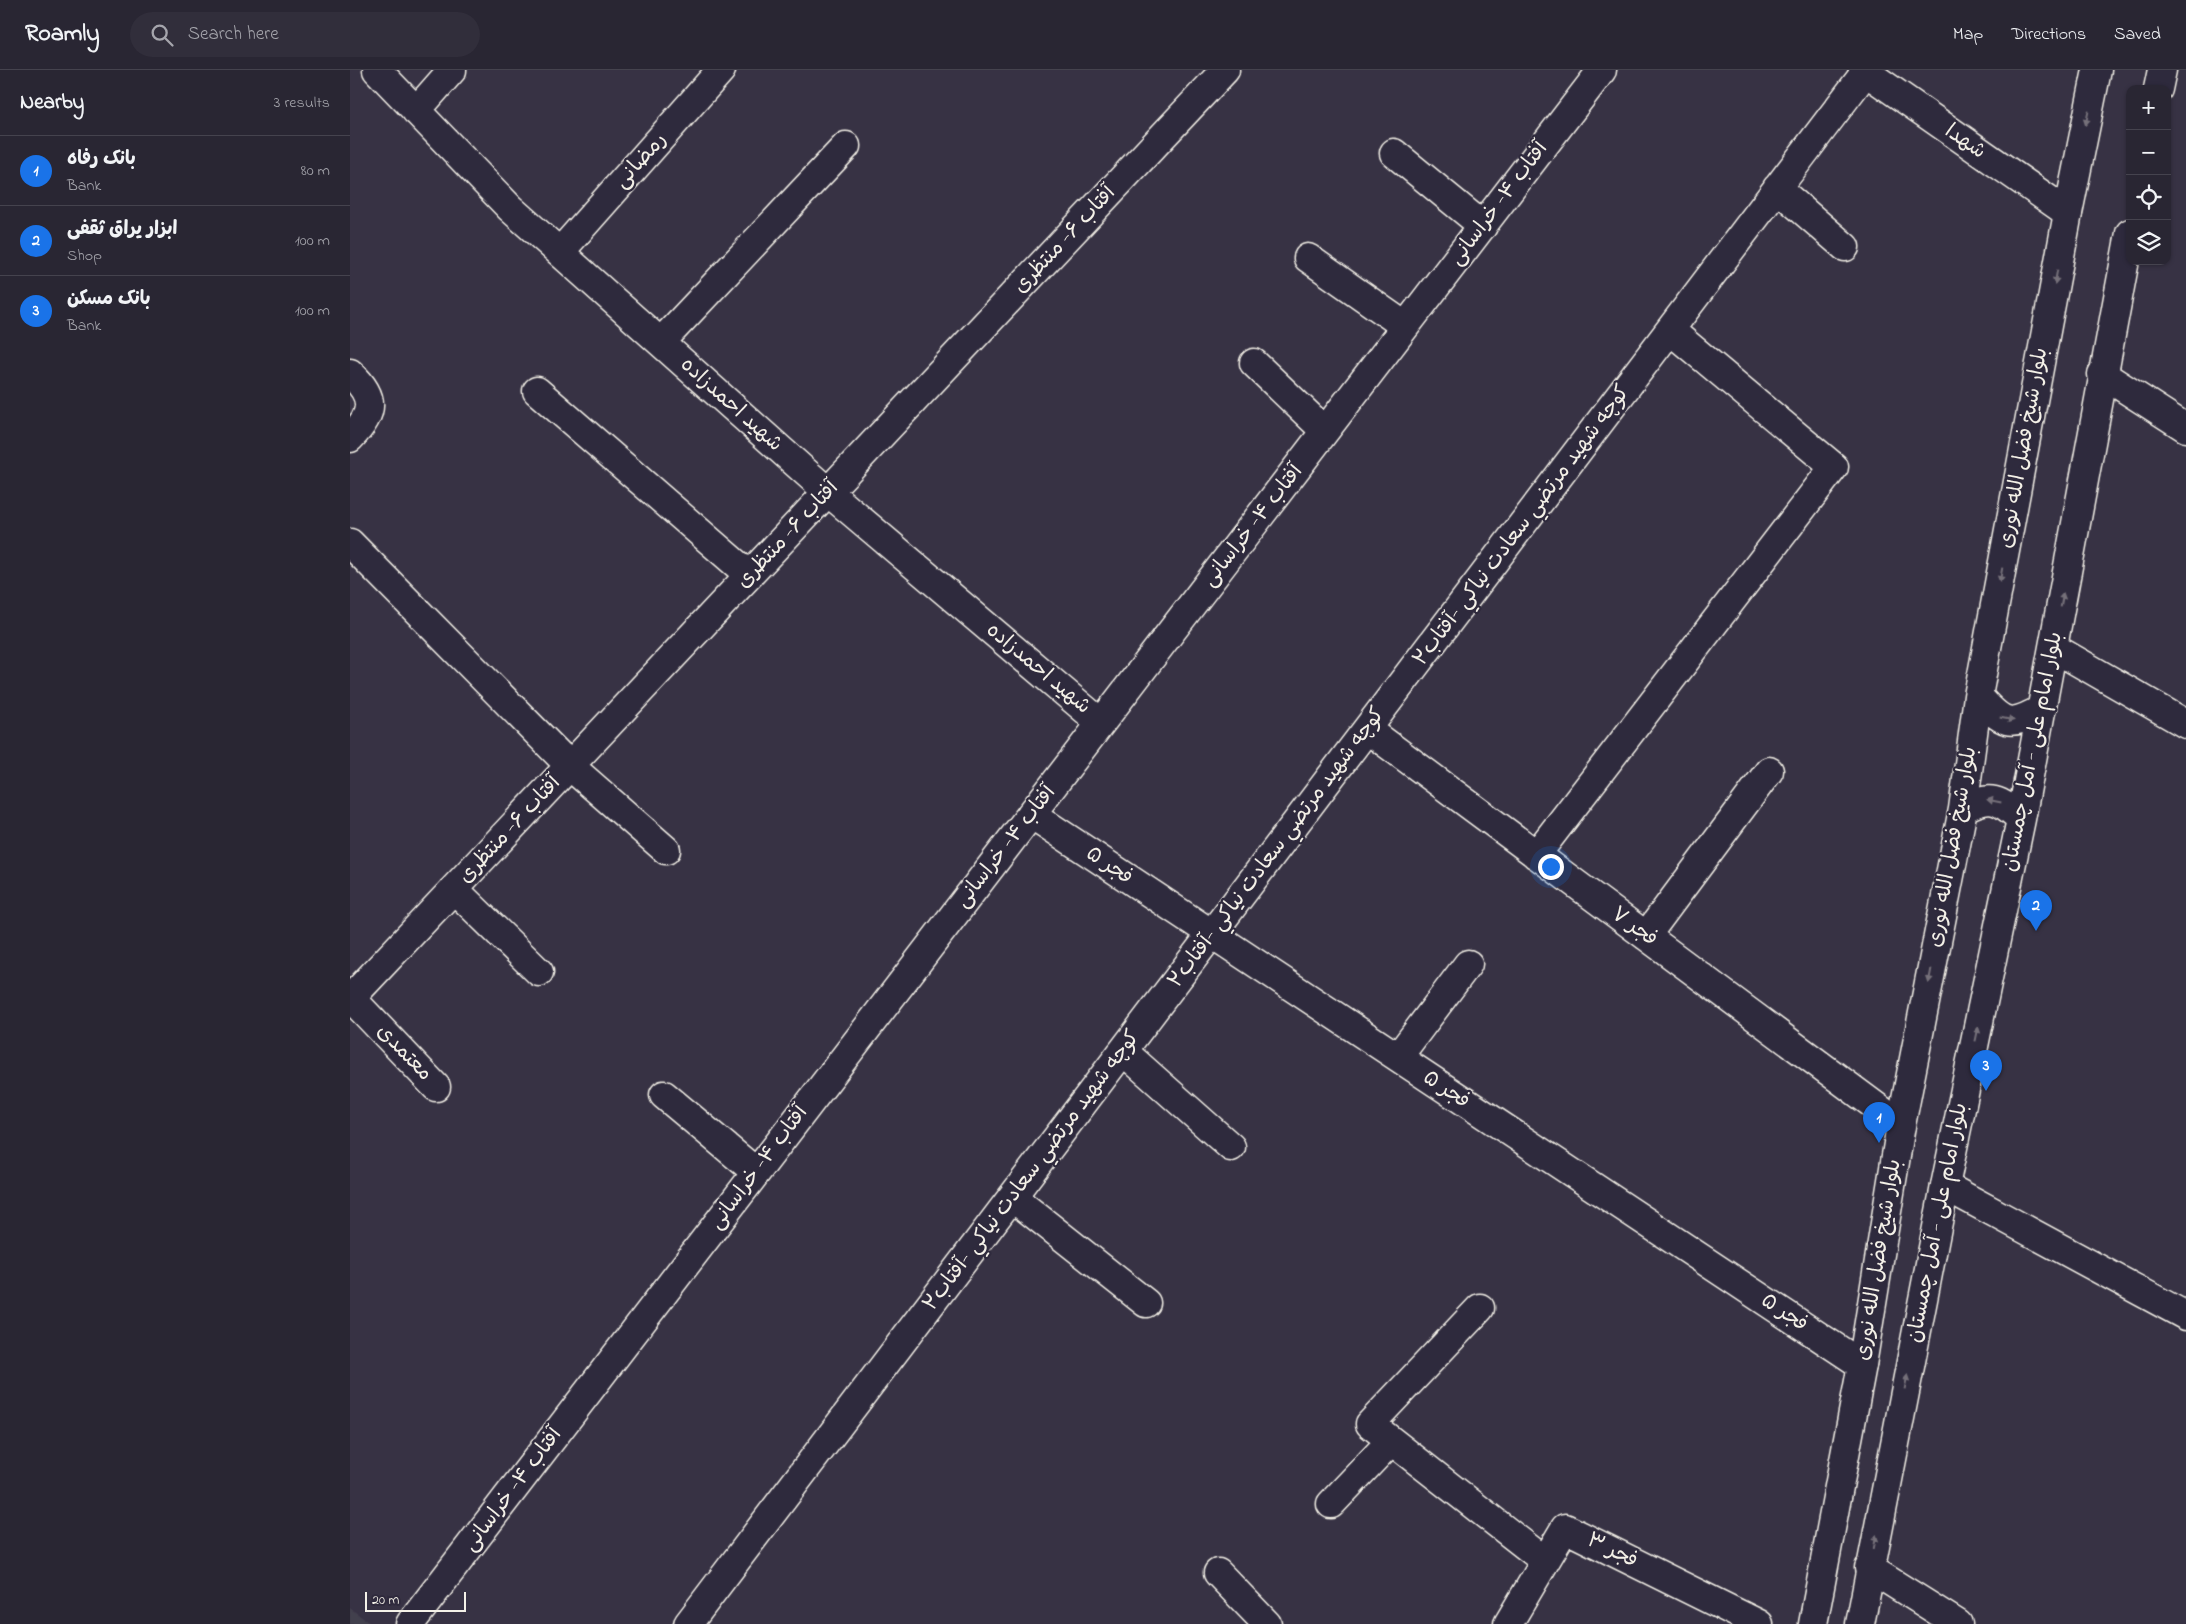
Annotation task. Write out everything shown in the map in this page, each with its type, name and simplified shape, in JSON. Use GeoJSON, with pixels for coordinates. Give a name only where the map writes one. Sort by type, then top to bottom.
{"type":"FeatureCollection","features":[{"type":"Feature","properties":{"kind":"street","name":"شهید احمدزاده"},"geometry":{"type":"LineString","coordinates":[[377,70],[510,208],[828,492],[1101,723]]}},
{"type":"Feature","properties":{"kind":"street"},"geometry":{"type":"LineString","coordinates":[[416,111],[452,70]]}},
{"type":"Feature","properties":{"kind":"street","name":"رمضانی"},"geometry":{"type":"LineString","coordinates":[[560,252],[721,70]]}},
{"type":"Feature","properties":{"kind":"street","name":"آفتاب ۶- منتظری"},"geometry":{"type":"LineString","coordinates":[[350,999],[1225,70]]}},
{"type":"Feature","properties":{"kind":"street","name":"آفتاب ۴- خراسانی"},"geometry":{"type":"LineString","coordinates":[[410,1624],[1602,70]]}},
{"type":"Feature","properties":{"kind":"street","name":"بلوار شیخ فضل الله نوری"},"geometry":{"type":"LineString","coordinates":[[1813,1624],[1862,1365],[1901,1125],[1963,809],[1978,696],[2068,213],[2097,70]]}},
{"type":"Feature","properties":{"kind":"street"},"geometry":{"type":"LineString","coordinates":[[2159,85],[2162,70]]}},
{"type":"Feature","properties":{"kind":"street","name":"شهدا"},"geometry":{"type":"LineString","coordinates":[[1865,71],[2068,213]]}},
{"type":"Feature","properties":{"kind":"street","name":"كوچه شهيد مرتضي سعادت نياكي -آفتاب۲"},"geometry":{"type":"LineString","coordinates":[[688,1624],[1865,71]]}},
{"type":"Feature","properties":{"kind":"street"},"geometry":{"type":"LineString","coordinates":[[661,342],[846,146]]}},
{"type":"Feature","properties":{"kind":"street"},"geometry":{"type":"LineString","coordinates":[[1394,153],[1483,226]]}},
{"type":"Feature","properties":{"kind":"street"},"geometry":{"type":"LineString","coordinates":[[1777,188],[1845,247]]}},
{"type":"Feature","properties":{"kind":"street","name":"بلوار امام علی - آمل چمستان"},"geometry":{"type":"LineString","coordinates":[[1860,1624],[1945,1186],[2021,819],[2126,252]]}},
{"type":"Feature","properties":{"kind":"street"},"geometry":{"type":"LineString","coordinates":[[1308,258],[1406,326]]}},
{"type":"Feature","properties":{"kind":"street"},"geometry":{"type":"LineString","coordinates":[[1536,855],[1834,467],[1670,330]]}},
{"type":"Feature","properties":{"kind":"street"},"geometry":{"type":"LineString","coordinates":[[1254,363],[1325,431]]}},
{"type":"Feature","properties":{"kind":"street"},"geometry":{"type":"LineString","coordinates":[[350,373],[364,386],[369,396],[370,407],[362,426],[350,438]]}},
{"type":"Feature","properties":{"kind":"street"},"geometry":{"type":"LineString","coordinates":[[2102,374],[2186,428]]}},
{"type":"Feature","properties":{"kind":"street"},"geometry":{"type":"LineString","coordinates":[[537,391],[749,575]]}},
{"type":"Feature","properties":{"kind":"street"},"geometry":{"type":"LineString","coordinates":[[350,543],[570,766],[666,850]]}},
{"type":"Feature","properties":{"kind":"street"},"geometry":{"type":"LineString","coordinates":[[2054,648],[2186,724]]}},
{"type":"Feature","properties":{"kind":"street"},"geometry":{"type":"LineString","coordinates":[[1978,696],[1996,716],[2009,720],[2022,721],[2042,710]]}},
{"type":"Feature","properties":{"kind":"street","name":"فجر ۷"},"geometry":{"type":"LineString","coordinates":[[1367,729],[1901,1125]]}},
{"type":"Feature","properties":{"kind":"street"},"geometry":{"type":"LineString","coordinates":[[1646,936],[1769,771]]}},
{"type":"Feature","properties":{"kind":"street"},"geometry":{"type":"LineString","coordinates":[[1963,809],[1980,800],[1994,800],[2005,804],[2021,819]]}},
{"type":"Feature","properties":{"kind":"street","name":"فجر ۵"},"geometry":{"type":"LineString","coordinates":[[1031,814],[1862,1365]]}},
{"type":"Feature","properties":{"kind":"street"},"geometry":{"type":"LineString","coordinates":[[454,889],[539,972]]}},
{"type":"Feature","properties":{"kind":"street"},"geometry":{"type":"LineString","coordinates":[[1398,1057],[1468,964]]}},
{"type":"Feature","properties":{"kind":"street","name":"معتمدی"},"geometry":{"type":"LineString","coordinates":[[350,999],[436,1087]]}},
{"type":"Feature","properties":{"kind":"street"},"geometry":{"type":"LineString","coordinates":[[1123,1051],[1231,1147]]}},
{"type":"Feature","properties":{"kind":"street"},"geometry":{"type":"LineString","coordinates":[[664,1095],[756,1172]]}},
{"type":"Feature","properties":{"kind":"street"},"geometry":{"type":"LineString","coordinates":[[1945,1186],[2186,1316]]}},
{"type":"Feature","properties":{"kind":"street"},"geometry":{"type":"LineString","coordinates":[[1012,1197],[1146,1303]]}},
{"type":"Feature","properties":{"kind":"street"},"geometry":{"type":"LineString","coordinates":[[1480,1308],[1370,1424],[1390,1442],[1545,1561]]}},
{"type":"Feature","properties":{"kind":"street"},"geometry":{"type":"LineString","coordinates":[[1331,1504],[1390,1442]]}},
{"type":"Feature","properties":{"kind":"street","name":"فجر ۳"},"geometry":{"type":"LineString","coordinates":[[1508,1624],[1565,1528],[1759,1624]]}},
{"type":"Feature","properties":{"kind":"street"},"geometry":{"type":"LineString","coordinates":[[1870,1568],[1958,1624]]}},
{"type":"Feature","properties":{"kind":"street"},"geometry":{"type":"LineString","coordinates":[[1218,1573],[1266,1624]]}},
{"type":"Feature","properties":{"kind":"shaded area"},"geometry":{"type":"Polygon","coordinates":[[[350,1608],[371,1624],[350,1624],[350,1608]]]}},
{"type":"Feature","properties":{"kind":"place","name":"ابزار یراق ثقفی"},"geometry":{"type":"Point","coordinates":[2036,931]}},
{"type":"Feature","properties":{"kind":"place","name":"بانک مسکن"},"geometry":{"type":"Point","coordinates":[1986,1091]}},
{"type":"Feature","properties":{"kind":"place","name":"بانک رفاه"},"geometry":{"type":"Point","coordinates":[1879,1143]}}]}
